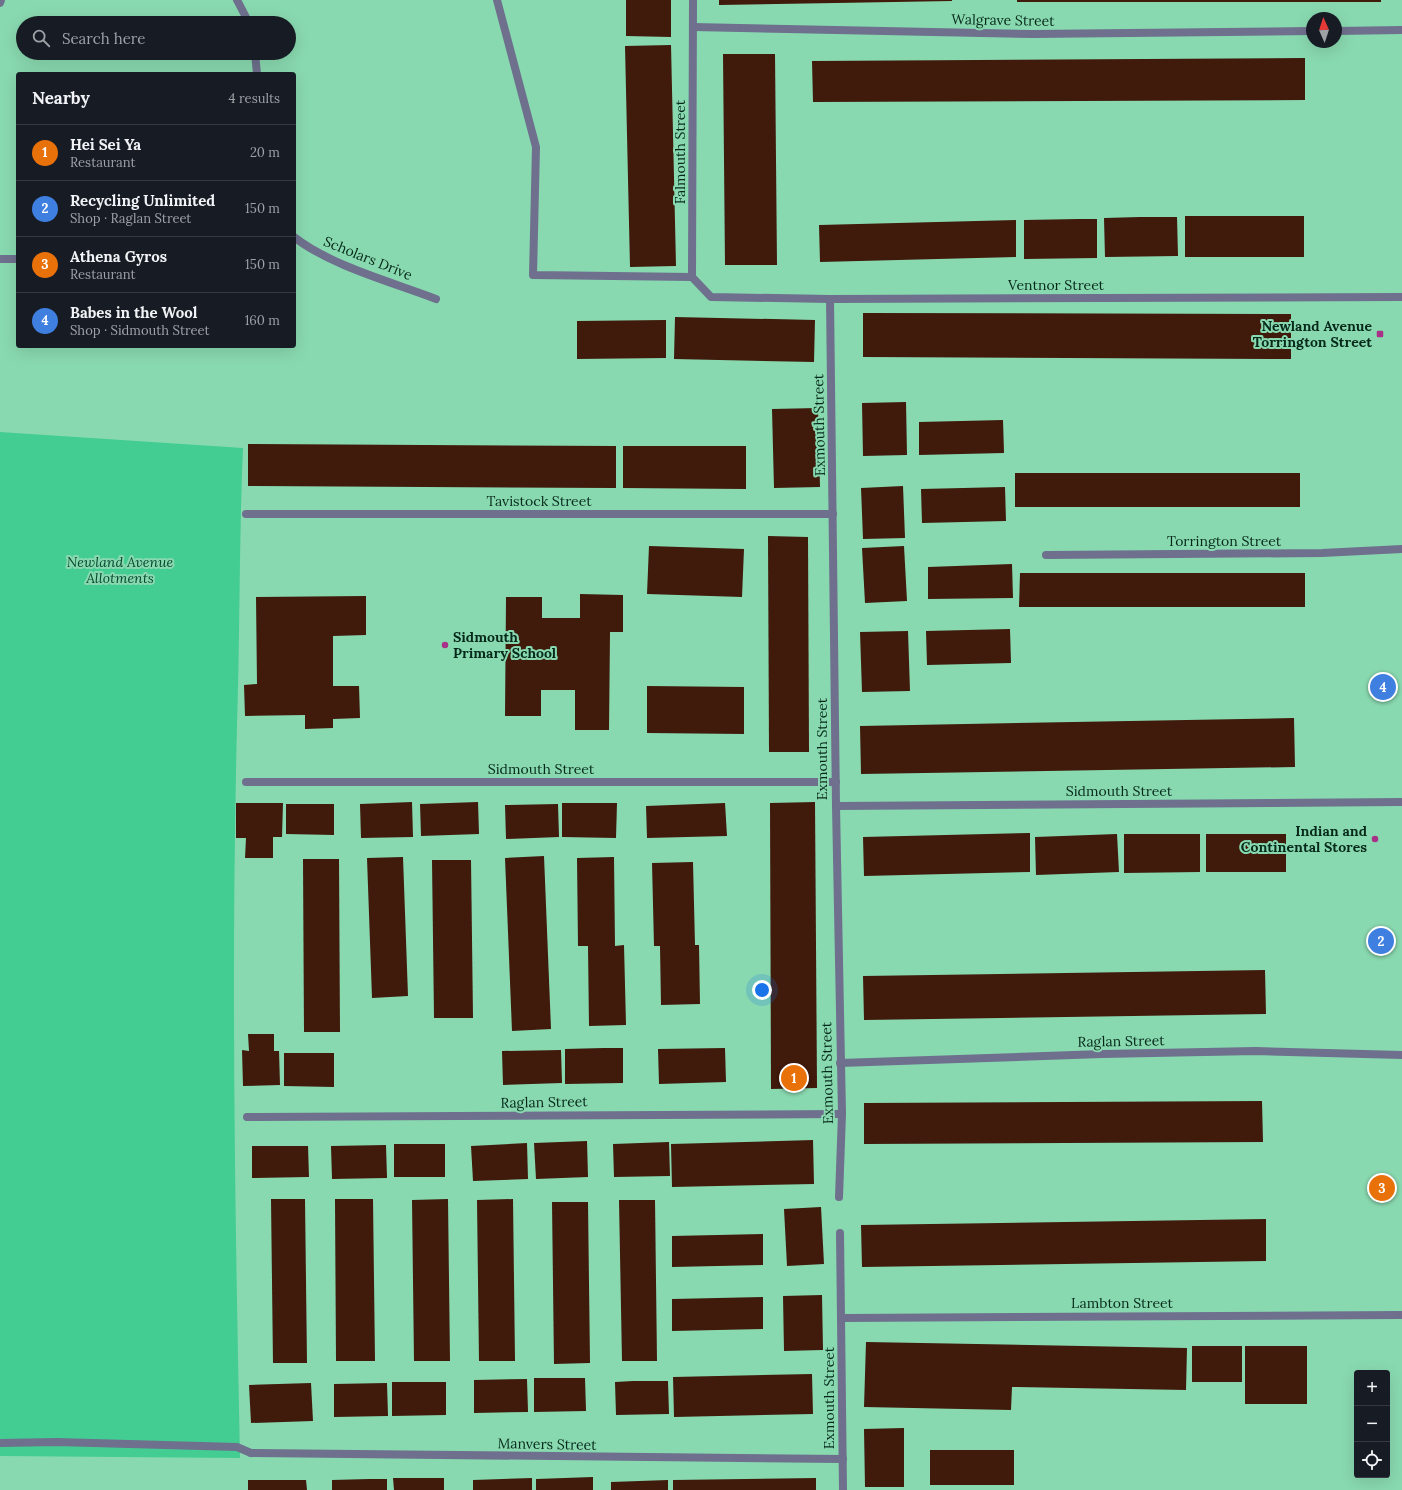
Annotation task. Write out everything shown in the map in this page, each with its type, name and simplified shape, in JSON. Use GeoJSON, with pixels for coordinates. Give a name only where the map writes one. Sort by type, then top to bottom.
{"type":"FeatureCollection","features":[{"type":"Feature","properties":{"kind":"street"},"geometry":{"type":"LineString","coordinates":[[237,0],[245,16]]}},
{"type":"Feature","properties":{"kind":"street"},"geometry":{"type":"LineString","coordinates":[[497,0],[536,147],[533,275],[692,277]]}},
{"type":"Feature","properties":{"kind":"street","name":"Falmouth Street"},"geometry":{"type":"LineString","coordinates":[[692,277],[693,0]]}},
{"type":"Feature","properties":{"kind":"street","name":"Walgrave Street"},"geometry":{"type":"LineString","coordinates":[[694,27],[1033,34],[1306,31]]}},
{"type":"Feature","properties":{"kind":"street"},"geometry":{"type":"LineString","coordinates":[[1342,31],[1402,30]]}},
{"type":"Feature","properties":{"kind":"street"},"geometry":{"type":"LineString","coordinates":[[256,60],[257,72]]}},
{"type":"Feature","properties":{"kind":"street","name":"Scholars Drive"},"geometry":{"type":"LineString","coordinates":[[296,238],[316,252],[356,269],[436,299]]}},
{"type":"Feature","properties":{"kind":"street"},"geometry":{"type":"LineString","coordinates":[[0,259],[16,259]]}},
{"type":"Feature","properties":{"kind":"street","name":"Ventnor Street"},"geometry":{"type":"LineString","coordinates":[[692,277],[711,297],[830,299],[1402,296]]}},
{"type":"Feature","properties":{"kind":"street","name":"Exmouth Street"},"geometry":{"type":"LineString","coordinates":[[830,299],[836,806],[842,1114],[839,1197]]}},
{"type":"Feature","properties":{"kind":"street","name":"Tavistock Street"},"geometry":{"type":"LineString","coordinates":[[246,514],[833,514]]}},
{"type":"Feature","properties":{"kind":"street","name":"Torrington Street"},"geometry":{"type":"LineString","coordinates":[[1046,555],[1322,553],[1402,549]]}},
{"type":"Feature","properties":{"kind":"street","name":"Sidmouth Street"},"geometry":{"type":"LineString","coordinates":[[246,782],[836,782]]}},
{"type":"Feature","properties":{"kind":"street","name":"Sidmouth Street"},"geometry":{"type":"LineString","coordinates":[[836,806],[1402,802]]}},
{"type":"Feature","properties":{"kind":"street","name":"Raglan Street"},"geometry":{"type":"LineString","coordinates":[[840,1063],[1094,1054],[1248,1052],[1402,1055]]}},
{"type":"Feature","properties":{"kind":"street","name":"Raglan Street"},"geometry":{"type":"LineString","coordinates":[[247,1117],[842,1114]]}},
{"type":"Feature","properties":{"kind":"street","name":"Exmouth Street"},"geometry":{"type":"LineString","coordinates":[[840,1233],[843,1490]]}},
{"type":"Feature","properties":{"kind":"street","name":"Lambton Street"},"geometry":{"type":"LineString","coordinates":[[842,1318],[1402,1314]]}},
{"type":"Feature","properties":{"kind":"street","name":"Manvers Street"},"geometry":{"type":"LineString","coordinates":[[0,1443],[64,1442],[237,1446],[251,1453],[843,1459]]}},
{"type":"Feature","properties":{"kind":"green space","name":"Newland Avenue Allotments"},"geometry":{"type":"Polygon","coordinates":[[[0,432],[243,448],[234,909],[235,1184],[240,1458],[0,1456],[0,432]]]}},
{"type":"Feature","properties":{"kind":"building"},"geometry":{"type":"Polygon","coordinates":[[[626,0],[671,0],[671,37],[626,36],[626,0]]]}},
{"type":"Feature","properties":{"kind":"building"},"geometry":{"type":"Polygon","coordinates":[[[719,0],[952,0],[952,1],[719,5],[719,0]]]}},
{"type":"Feature","properties":{"kind":"building"},"geometry":{"type":"Polygon","coordinates":[[[1017,0],[1381,0],[1381,2],[1017,2],[1017,0]]]}},
{"type":"Feature","properties":{"kind":"building"},"geometry":{"type":"Polygon","coordinates":[[[671,45],[676,266],[630,267],[625,46],[671,45]]]}},
{"type":"Feature","properties":{"kind":"building"},"geometry":{"type":"Polygon","coordinates":[[[723,54],[775,54],[777,265],[725,265],[723,54]]]}},
{"type":"Feature","properties":{"kind":"building"},"geometry":{"type":"Polygon","coordinates":[[[1305,58],[1305,100],[813,102],[812,61],[1305,58]]]}},
{"type":"Feature","properties":{"kind":"building"},"geometry":{"type":"Polygon","coordinates":[[[1185,216],[1304,216],[1304,257],[1185,257],[1185,216]]]}},
{"type":"Feature","properties":{"kind":"building"},"geometry":{"type":"Polygon","coordinates":[[[1177,217],[1178,256],[1105,257],[1104,218],[1177,217]]]}},
{"type":"Feature","properties":{"kind":"building"},"geometry":{"type":"Polygon","coordinates":[[[1097,219],[1097,258],[1024,259],[1024,220],[1097,219]]]}},
{"type":"Feature","properties":{"kind":"building"},"geometry":{"type":"Polygon","coordinates":[[[1016,220],[1016,257],[820,262],[819,225],[1016,220]]]}},
{"type":"Feature","properties":{"kind":"building"},"geometry":{"type":"Polygon","coordinates":[[[863,313],[1291,314],[1291,359],[863,357],[863,313]]]}},
{"type":"Feature","properties":{"kind":"building"},"geometry":{"type":"Polygon","coordinates":[[[675,317],[815,320],[814,362],[674,359],[675,317]]]}},
{"type":"Feature","properties":{"kind":"building"},"geometry":{"type":"Polygon","coordinates":[[[666,320],[666,358],[577,359],[577,321],[666,320]]]}},
{"type":"Feature","properties":{"kind":"building"},"geometry":{"type":"Polygon","coordinates":[[[906,402],[907,455],[863,456],[862,403],[906,402]]]}},
{"type":"Feature","properties":{"kind":"building"},"geometry":{"type":"Polygon","coordinates":[[[818,408],[820,487],[774,488],[772,409],[818,408]]]}},
{"type":"Feature","properties":{"kind":"building"},"geometry":{"type":"Polygon","coordinates":[[[1003,420],[1004,453],[919,455],[919,422],[1003,420]]]}},
{"type":"Feature","properties":{"kind":"building"},"geometry":{"type":"Polygon","coordinates":[[[248,444],[616,446],[616,488],[248,486],[248,444]]]}},
{"type":"Feature","properties":{"kind":"building"},"geometry":{"type":"Polygon","coordinates":[[[623,446],[746,446],[746,489],[623,488],[623,446]]]}},
{"type":"Feature","properties":{"kind":"building"},"geometry":{"type":"Polygon","coordinates":[[[1015,473],[1300,473],[1300,507],[1015,507],[1015,473]]]}},
{"type":"Feature","properties":{"kind":"building"},"geometry":{"type":"Polygon","coordinates":[[[903,486],[905,538],[863,539],[861,488],[903,486]]]}},
{"type":"Feature","properties":{"kind":"building"},"geometry":{"type":"Polygon","coordinates":[[[1005,487],[1006,521],[922,523],[921,489],[1005,487]]]}},
{"type":"Feature","properties":{"kind":"building"},"geometry":{"type":"Polygon","coordinates":[[[768,536],[808,537],[809,752],[769,752],[768,536]]]}},
{"type":"Feature","properties":{"kind":"building"},"geometry":{"type":"Polygon","coordinates":[[[649,546],[744,549],[742,597],[647,594],[649,546]]]}},
{"type":"Feature","properties":{"kind":"building"},"geometry":{"type":"Polygon","coordinates":[[[904,546],[907,601],[865,603],[862,548],[904,546]]]}},
{"type":"Feature","properties":{"kind":"building"},"geometry":{"type":"Polygon","coordinates":[[[1012,564],[1013,598],[928,599],[928,567],[1012,564]]]}},
{"type":"Feature","properties":{"kind":"building"},"geometry":{"type":"Polygon","coordinates":[[[1020,573],[1305,573],[1305,607],[1019,607],[1020,573]]]}},
{"type":"Feature","properties":{"kind":"building"},"geometry":{"type":"Polygon","coordinates":[[[580,594],[623,595],[623,632],[610,632],[609,730],[575,730],[575,690],[541,690],[541,716],[505,716],[506,597],[542,597],[542,618],[580,618],[580,594]]]}},
{"type":"Feature","properties":{"kind":"building"},"geometry":{"type":"Polygon","coordinates":[[[366,596],[366,635],[333,636],[333,686],[359,686],[360,718],[333,719],[333,728],[305,729],[305,715],[245,716],[244,685],[257,684],[256,597],[366,596]]]}},
{"type":"Feature","properties":{"kind":"building"},"geometry":{"type":"Polygon","coordinates":[[[1010,629],[1011,663],[927,665],[926,631],[1010,629]]]}},
{"type":"Feature","properties":{"kind":"building"},"geometry":{"type":"Polygon","coordinates":[[[908,631],[910,691],[862,692],[860,632],[908,631]]]}},
{"type":"Feature","properties":{"kind":"building"},"geometry":{"type":"Polygon","coordinates":[[[647,686],[744,687],[744,734],[647,733],[647,686]]]}},
{"type":"Feature","properties":{"kind":"building"},"geometry":{"type":"Polygon","coordinates":[[[1294,718],[1295,767],[861,774],[860,726],[1294,718]]]}},
{"type":"Feature","properties":{"kind":"building"},"geometry":{"type":"Polygon","coordinates":[[[412,802],[413,837],[361,838],[360,804],[412,802]]]}},
{"type":"Feature","properties":{"kind":"building"},"geometry":{"type":"Polygon","coordinates":[[[478,802],[479,834],[421,836],[420,804],[478,802]]]}},
{"type":"Feature","properties":{"kind":"building"},"geometry":{"type":"Polygon","coordinates":[[[815,802],[817,1088],[771,1089],[770,803],[815,802]]]}},
{"type":"Feature","properties":{"kind":"building"},"geometry":{"type":"Polygon","coordinates":[[[236,803],[283,803],[282,837],[273,837],[273,858],[245,858],[246,838],[236,838],[236,803]]]}},
{"type":"Feature","properties":{"kind":"building"},"geometry":{"type":"Polygon","coordinates":[[[562,803],[617,803],[616,838],[562,837],[562,803]]]}},
{"type":"Feature","properties":{"kind":"building"},"geometry":{"type":"Polygon","coordinates":[[[725,803],[727,836],[647,838],[646,806],[725,803]]]}},
{"type":"Feature","properties":{"kind":"building"},"geometry":{"type":"Polygon","coordinates":[[[286,804],[334,804],[334,835],[286,834],[286,804]]]}},
{"type":"Feature","properties":{"kind":"building"},"geometry":{"type":"Polygon","coordinates":[[[558,804],[559,837],[506,839],[505,805],[558,804]]]}},
{"type":"Feature","properties":{"kind":"building"},"geometry":{"type":"Polygon","coordinates":[[[1030,833],[1030,872],[864,876],[863,837],[1030,833]]]}},
{"type":"Feature","properties":{"kind":"building"},"geometry":{"type":"Polygon","coordinates":[[[1117,834],[1119,872],[1036,875],[1035,837],[1117,834]]]}},
{"type":"Feature","properties":{"kind":"building"},"geometry":{"type":"Polygon","coordinates":[[[1124,834],[1200,834],[1200,872],[1124,873],[1124,834]]]}},
{"type":"Feature","properties":{"kind":"building"},"geometry":{"type":"Polygon","coordinates":[[[1206,834],[1286,834],[1286,872],[1206,872],[1206,834]]]}},
{"type":"Feature","properties":{"kind":"building"},"geometry":{"type":"Polygon","coordinates":[[[544,856],[551,1029],[512,1031],[505,858],[544,856]]]}},
{"type":"Feature","properties":{"kind":"building"},"geometry":{"type":"Polygon","coordinates":[[[403,857],[408,996],[372,998],[367,858],[403,857]]]}},
{"type":"Feature","properties":{"kind":"building"},"geometry":{"type":"Polygon","coordinates":[[[614,857],[615,946],[624,945],[626,1025],[589,1026],[588,946],[578,946],[577,858],[614,857]]]}},
{"type":"Feature","properties":{"kind":"building"},"geometry":{"type":"Polygon","coordinates":[[[303,859],[339,859],[340,1032],[304,1032],[303,859]]]}},
{"type":"Feature","properties":{"kind":"building"},"geometry":{"type":"Polygon","coordinates":[[[432,860],[471,860],[473,1018],[434,1018],[432,860]]]}},
{"type":"Feature","properties":{"kind":"building"},"geometry":{"type":"Polygon","coordinates":[[[693,862],[695,945],[699,945],[700,1004],[661,1005],[660,946],[654,946],[652,863],[693,862]]]}},
{"type":"Feature","properties":{"kind":"building"},"geometry":{"type":"Polygon","coordinates":[[[1265,970],[1266,1014],[864,1020],[863,976],[1265,970]]]}},
{"type":"Feature","properties":{"kind":"building"},"geometry":{"type":"Polygon","coordinates":[[[248,1034],[274,1034],[274,1051],[279,1051],[280,1085],[243,1086],[242,1050],[249,1051],[248,1034]]]}},
{"type":"Feature","properties":{"kind":"building"},"geometry":{"type":"Polygon","coordinates":[[[623,1048],[623,1083],[565,1084],[565,1049],[623,1048]]]}},
{"type":"Feature","properties":{"kind":"building"},"geometry":{"type":"Polygon","coordinates":[[[725,1048],[726,1082],[659,1084],[658,1049],[725,1048]]]}},
{"type":"Feature","properties":{"kind":"building"},"geometry":{"type":"Polygon","coordinates":[[[561,1050],[562,1083],[503,1085],[502,1051],[561,1050]]]}},
{"type":"Feature","properties":{"kind":"building"},"geometry":{"type":"Polygon","coordinates":[[[284,1053],[334,1053],[334,1087],[284,1086],[284,1053]]]}},
{"type":"Feature","properties":{"kind":"building"},"geometry":{"type":"Polygon","coordinates":[[[1262,1101],[1263,1142],[864,1144],[864,1103],[1262,1101]]]}},
{"type":"Feature","properties":{"kind":"building"},"geometry":{"type":"Polygon","coordinates":[[[813,1140],[814,1184],[672,1187],[671,1144],[813,1140]]]}},
{"type":"Feature","properties":{"kind":"building"},"geometry":{"type":"Polygon","coordinates":[[[587,1141],[588,1177],[536,1179],[534,1143],[587,1141]]]}},
{"type":"Feature","properties":{"kind":"building"},"geometry":{"type":"Polygon","coordinates":[[[669,1142],[670,1176],[614,1177],[613,1144],[669,1142]]]}},
{"type":"Feature","properties":{"kind":"building"},"geometry":{"type":"Polygon","coordinates":[[[527,1143],[528,1179],[473,1181],[471,1146],[527,1143]]]}},
{"type":"Feature","properties":{"kind":"building"},"geometry":{"type":"Polygon","coordinates":[[[394,1144],[445,1144],[445,1177],[394,1177],[394,1144]]]}},
{"type":"Feature","properties":{"kind":"building"},"geometry":{"type":"Polygon","coordinates":[[[386,1145],[387,1178],[332,1179],[331,1146],[386,1145]]]}},
{"type":"Feature","properties":{"kind":"building"},"geometry":{"type":"Polygon","coordinates":[[[252,1146],[308,1146],[309,1177],[252,1178],[252,1146]]]}},
{"type":"Feature","properties":{"kind":"building"},"geometry":{"type":"Polygon","coordinates":[[[271,1199],[305,1199],[307,1363],[273,1363],[271,1199]]]}},
{"type":"Feature","properties":{"kind":"building"},"geometry":{"type":"Polygon","coordinates":[[[335,1199],[373,1199],[375,1361],[336,1361],[335,1199]]]}},
{"type":"Feature","properties":{"kind":"building"},"geometry":{"type":"Polygon","coordinates":[[[448,1199],[450,1361],[414,1361],[412,1200],[448,1199]]]}},
{"type":"Feature","properties":{"kind":"building"},"geometry":{"type":"Polygon","coordinates":[[[513,1199],[515,1361],[479,1361],[477,1200],[513,1199]]]}},
{"type":"Feature","properties":{"kind":"building"},"geometry":{"type":"Polygon","coordinates":[[[619,1200],[655,1200],[657,1361],[622,1361],[619,1200]]]}},
{"type":"Feature","properties":{"kind":"building"},"geometry":{"type":"Polygon","coordinates":[[[552,1202],[588,1202],[590,1363],[554,1364],[552,1202]]]}},
{"type":"Feature","properties":{"kind":"building"},"geometry":{"type":"Polygon","coordinates":[[[821,1207],[824,1264],[787,1266],[784,1209],[821,1207]]]}},
{"type":"Feature","properties":{"kind":"building"},"geometry":{"type":"Polygon","coordinates":[[[1266,1219],[1266,1261],[862,1267],[861,1225],[1266,1219]]]}},
{"type":"Feature","properties":{"kind":"building"},"geometry":{"type":"Polygon","coordinates":[[[763,1234],[763,1265],[672,1267],[672,1236],[763,1234]]]}},
{"type":"Feature","properties":{"kind":"building"},"geometry":{"type":"Polygon","coordinates":[[[822,1295],[823,1350],[784,1351],[783,1296],[822,1295]]]}},
{"type":"Feature","properties":{"kind":"building"},"geometry":{"type":"Polygon","coordinates":[[[763,1297],[763,1329],[672,1331],[672,1299],[763,1297]]]}},
{"type":"Feature","properties":{"kind":"building"},"geometry":{"type":"Polygon","coordinates":[[[866,1342],[1187,1348],[1186,1390],[1012,1387],[1011,1410],[864,1407],[866,1342]]]}},
{"type":"Feature","properties":{"kind":"building"},"geometry":{"type":"Polygon","coordinates":[[[1192,1346],[1242,1346],[1242,1382],[1192,1382],[1192,1346]]]}},
{"type":"Feature","properties":{"kind":"building"},"geometry":{"type":"Polygon","coordinates":[[[1245,1346],[1307,1346],[1307,1404],[1245,1404],[1245,1346]]]}},
{"type":"Feature","properties":{"kind":"building"},"geometry":{"type":"Polygon","coordinates":[[[812,1374],[813,1414],[674,1417],[673,1377],[812,1374]]]}},
{"type":"Feature","properties":{"kind":"building"},"geometry":{"type":"Polygon","coordinates":[[[534,1378],[585,1378],[586,1411],[534,1412],[534,1378]]]}},
{"type":"Feature","properties":{"kind":"building"},"geometry":{"type":"Polygon","coordinates":[[[527,1379],[528,1412],[474,1413],[474,1380],[527,1379]]]}},
{"type":"Feature","properties":{"kind":"building"},"geometry":{"type":"Polygon","coordinates":[[[668,1381],[669,1414],[616,1415],[615,1382],[668,1381]]]}},
{"type":"Feature","properties":{"kind":"building"},"geometry":{"type":"Polygon","coordinates":[[[392,1382],[446,1382],[446,1415],[392,1416],[392,1382]]]}},
{"type":"Feature","properties":{"kind":"building"},"geometry":{"type":"Polygon","coordinates":[[[311,1383],[313,1421],[251,1423],[249,1385],[311,1383]]]}},
{"type":"Feature","properties":{"kind":"building"},"geometry":{"type":"Polygon","coordinates":[[[387,1383],[388,1416],[334,1417],[334,1384],[387,1383]]]}},
{"type":"Feature","properties":{"kind":"building"},"geometry":{"type":"Polygon","coordinates":[[[904,1428],[904,1487],[865,1487],[864,1429],[904,1428]]]}},
{"type":"Feature","properties":{"kind":"building"},"geometry":{"type":"Polygon","coordinates":[[[930,1450],[1014,1450],[1014,1485],[930,1485],[930,1450]]]}},
{"type":"Feature","properties":{"kind":"building"},"geometry":{"type":"Polygon","coordinates":[[[593,1477],[593,1490],[536,1490],[536,1479],[593,1477]]]}},
{"type":"Feature","properties":{"kind":"building"},"geometry":{"type":"Polygon","coordinates":[[[393,1478],[444,1478],[444,1490],[394,1490],[393,1478]]]}},
{"type":"Feature","properties":{"kind":"building"},"geometry":{"type":"Polygon","coordinates":[[[532,1478],[532,1490],[473,1490],[473,1480],[532,1478]]]}},
{"type":"Feature","properties":{"kind":"building"},"geometry":{"type":"Polygon","coordinates":[[[816,1478],[816,1490],[673,1490],[673,1480],[816,1478]]]}},
{"type":"Feature","properties":{"kind":"building"},"geometry":{"type":"Polygon","coordinates":[[[387,1479],[387,1490],[332,1490],[332,1480],[387,1479]]]}},
{"type":"Feature","properties":{"kind":"building"},"geometry":{"type":"Polygon","coordinates":[[[248,1480],[306,1480],[307,1490],[248,1490],[248,1480]]]}},
{"type":"Feature","properties":{"kind":"building"},"geometry":{"type":"Polygon","coordinates":[[[668,1480],[668,1490],[611,1490],[611,1482],[668,1480]]]}},
{"type":"Feature","properties":{"kind":"place","name":"Newland Avenue Torrington Street"},"geometry":{"type":"Point","coordinates":[1380,334]}},
{"type":"Feature","properties":{"kind":"place","name":"Sidmouth Primary School"},"geometry":{"type":"Point","coordinates":[445,645]}},
{"type":"Feature","properties":{"kind":"place","name":"Babes in the Wool"},"geometry":{"type":"Point","coordinates":[1383,687]}},
{"type":"Feature","properties":{"kind":"place","name":"Indian and Continental Stores"},"geometry":{"type":"Point","coordinates":[1375,839]}},
{"type":"Feature","properties":{"kind":"place","name":"Recycling Unlimited"},"geometry":{"type":"Point","coordinates":[1381,941]}},
{"type":"Feature","properties":{"kind":"place","name":"Hei Sei Ya"},"geometry":{"type":"Point","coordinates":[794,1078]}},
{"type":"Feature","properties":{"kind":"place","name":"Athena Gyros"},"geometry":{"type":"Point","coordinates":[1382,1188]}}]}
